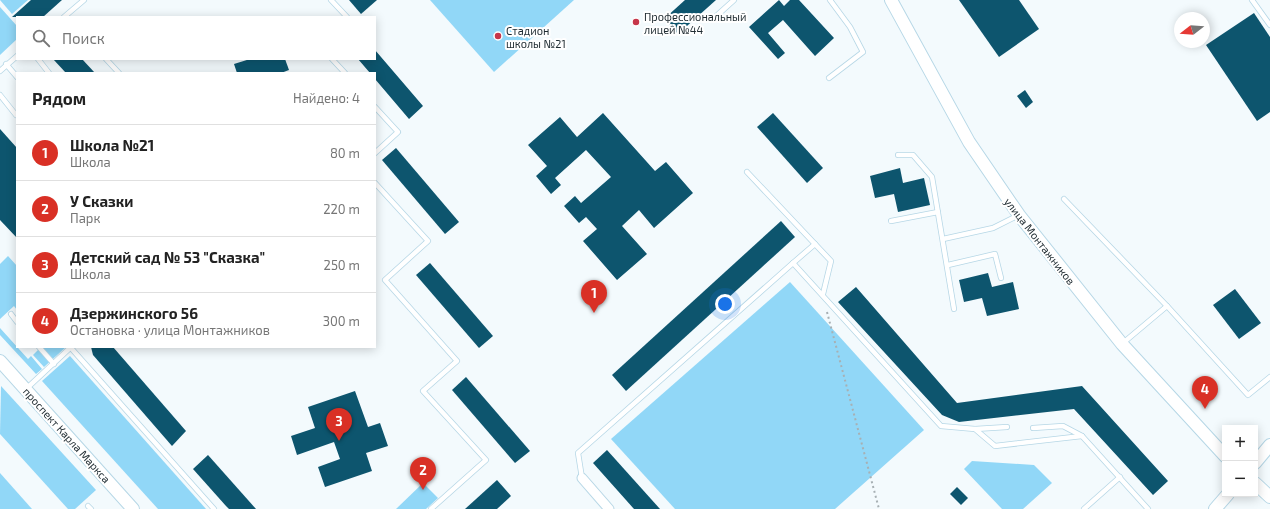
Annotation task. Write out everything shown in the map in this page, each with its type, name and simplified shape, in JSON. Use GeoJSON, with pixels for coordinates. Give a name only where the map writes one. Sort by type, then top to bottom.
{"type":"FeatureCollection","features":[{"type":"Feature","properties":{"kind":"street","name":"улица Монтажников"},"geometry":{"type":"LineString","coordinates":[[891,0],[969,142],[1019,214],[1122,344],[1222,453]]}},
{"type":"Feature","properties":{"kind":"street","name":"проспект Карла Маркса"},"geometry":{"type":"LineString","coordinates":[[0,361],[133,509]]}},
{"type":"Feature","properties":{"kind":"street"},"geometry":{"type":"LineString","coordinates":[[1256,461],[1270,445]]}},
{"type":"Feature","properties":{"kind":"street"},"geometry":{"type":"LineString","coordinates":[[582,478],[609,509]]}},
{"type":"Feature","properties":{"kind":"street"},"geometry":{"type":"LineString","coordinates":[[1258,486],[1270,498]]}},
{"type":"Feature","properties":{"kind":"street"},"geometry":{"type":"LineString","coordinates":[[1215,509],[1225,497]]}},
{"type":"Feature","properties":{"kind":"lane"},"geometry":{"type":"LineString","coordinates":[[67,16],[84,0]]}},
{"type":"Feature","properties":{"kind":"lane"},"geometry":{"type":"LineString","coordinates":[[331,0],[346,16]]}},
{"type":"Feature","properties":{"kind":"lane"},"geometry":{"type":"LineString","coordinates":[[714,18],[734,0]]}},
{"type":"Feature","properties":{"kind":"lane"},"geometry":{"type":"LineString","coordinates":[[829,78],[863,52],[850,26],[830,0]]}},
{"type":"Feature","properties":{"kind":"lane"},"geometry":{"type":"LineString","coordinates":[[1252,0],[1270,26]]}},
{"type":"Feature","properties":{"kind":"lane"},"geometry":{"type":"LineString","coordinates":[[0,71],[6,64],[16,57]]}},
{"type":"Feature","properties":{"kind":"lane"},"geometry":{"type":"LineString","coordinates":[[39,60],[49,72]]}},
{"type":"Feature","properties":{"kind":"lane"},"geometry":{"type":"LineString","coordinates":[[107,60],[117,72]]}},
{"type":"Feature","properties":{"kind":"lane"},"geometry":{"type":"LineString","coordinates":[[333,60],[344,72]]}},
{"type":"Feature","properties":{"kind":"lane"},"geometry":{"type":"LineString","coordinates":[[6,64],[16,76]]}},
{"type":"Feature","properties":{"kind":"lane"},"geometry":{"type":"LineString","coordinates":[[0,95],[16,115]]}},
{"type":"Feature","properties":{"kind":"lane"},"geometry":{"type":"LineString","coordinates":[[376,108],[398,132],[376,152]]}},
{"type":"Feature","properties":{"kind":"lane"},"geometry":{"type":"LineString","coordinates":[[898,155],[913,155],[932,177],[948,265],[954,309]]}},
{"type":"Feature","properties":{"kind":"lane"},"geometry":{"type":"LineString","coordinates":[[747,172],[831,261],[822,294]]}},
{"type":"Feature","properties":{"kind":"lane"},"geometry":{"type":"LineString","coordinates":[[376,184],[428,241],[385,280],[457,361],[423,391],[486,460],[432,509]]}},
{"type":"Feature","properties":{"kind":"lane"},"geometry":{"type":"LineString","coordinates":[[1064,200],[1167,306],[1248,395],[1270,377]]}},
{"type":"Feature","properties":{"kind":"lane"},"geometry":{"type":"LineString","coordinates":[[891,221],[938,212]]}},
{"type":"Feature","properties":{"kind":"lane"},"geometry":{"type":"LineString","coordinates":[[943,239],[993,228],[1019,214]]}},
{"type":"Feature","properties":{"kind":"lane"},"geometry":{"type":"LineString","coordinates":[[582,478],[578,453],[815,244]]}},
{"type":"Feature","properties":{"kind":"lane"},"geometry":{"type":"LineString","coordinates":[[948,265],[995,254],[1001,278]]}},
{"type":"Feature","properties":{"kind":"lane"},"geometry":{"type":"LineString","coordinates":[[793,263],[941,426],[975,429],[1007,427]]}},
{"type":"Feature","properties":{"kind":"lane"},"geometry":{"type":"LineString","coordinates":[[1122,344],[1167,306]]}},
{"type":"Feature","properties":{"kind":"lane"},"geometry":{"type":"LineString","coordinates":[[11,314],[16,321]]}},
{"type":"Feature","properties":{"kind":"lane"},"geometry":{"type":"LineString","coordinates":[[40,348],[54,364]]}},
{"type":"Feature","properties":{"kind":"lane"},"geometry":{"type":"LineString","coordinates":[[26,389],[71,348],[214,509]]}},
{"type":"Feature","properties":{"kind":"lane"},"geometry":{"type":"LineString","coordinates":[[1033,428],[1063,426],[1082,436],[1148,509]]}},
{"type":"Feature","properties":{"kind":"lane"},"geometry":{"type":"LineString","coordinates":[[975,429],[995,446],[1082,436]]}},
{"type":"Feature","properties":{"kind":"lane"},"geometry":{"type":"LineString","coordinates":[[1084,509],[1120,477]]}},
{"type":"Feature","properties":{"kind":"path"},"geometry":{"type":"LineString","coordinates":[[822,294],[879,509]]}},
{"type":"Feature","properties":{"kind":"shaded area"},"geometry":{"type":"Polygon","coordinates":[[[0,0],[28,0],[12,14],[0,0]]]}},
{"type":"Feature","properties":{"kind":"shaded area","name":"Стадион школы №21"},"geometry":{"type":"Polygon","coordinates":[[[430,0],[574,0],[494,72],[430,0]]]}},
{"type":"Feature","properties":{"kind":"shaded area"},"geometry":{"type":"Polygon","coordinates":[[[0,7],[16,25],[16,40],[0,55],[0,7]]]}},
{"type":"Feature","properties":{"kind":"shaded area"},"geometry":{"type":"Polygon","coordinates":[[[8,256],[16,265],[16,309],[14,306],[0,319],[0,264],[8,256]]]}},
{"type":"Feature","properties":{"kind":"shaded area"},"geometry":{"type":"Polygon","coordinates":[[[790,282],[924,430],[835,509],[675,509],[611,439],[790,282]]]}},
{"type":"Feature","properties":{"kind":"shaded area"},"geometry":{"type":"Polygon","coordinates":[[[0,328],[16,346],[16,348],[18,348],[28,359],[31,356],[42,369],[36,374],[0,335],[0,328]]]}},
{"type":"Feature","properties":{"kind":"shaded area"},"geometry":{"type":"Polygon","coordinates":[[[40,348],[65,348],[44,367],[33,355],[40,348]]]}},
{"type":"Feature","properties":{"kind":"shaded area"},"geometry":{"type":"Polygon","coordinates":[[[70,356],[206,509],[158,509],[42,381],[70,356]]]}},
{"type":"Feature","properties":{"kind":"shaded area"},"geometry":{"type":"Polygon","coordinates":[[[1,386],[96,490],[75,509],[68,509],[0,434],[1,386]]]}},
{"type":"Feature","properties":{"kind":"shaded area"},"geometry":{"type":"Polygon","coordinates":[[[972,461],[1034,465],[1052,483],[1023,509],[1002,509],[964,469],[972,461]]]}},
{"type":"Feature","properties":{"kind":"shaded area"},"geometry":{"type":"Polygon","coordinates":[[[0,473],[32,509],[0,509],[0,473]]]}},
{"type":"Feature","properties":{"kind":"shaded area"},"geometry":{"type":"Polygon","coordinates":[[[423,483],[438,498],[426,509],[396,509],[423,483]]]}},
{"type":"Feature","properties":{"kind":"building"},"geometry":{"type":"Polygon","coordinates":[[[31,0],[62,0],[44,16],[12,17],[31,0]]]}},
{"type":"Feature","properties":{"kind":"building"},"geometry":{"type":"Polygon","coordinates":[[[349,0],[377,0],[361,14],[349,0]]]}},
{"type":"Feature","properties":{"kind":"building"},"geometry":{"type":"Polygon","coordinates":[[[685,0],[716,0],[678,34],[664,19],[685,0]]]}},
{"type":"Feature","properties":{"kind":"building"},"geometry":{"type":"Polygon","coordinates":[[[779,0],[784,6],[790,0],[799,0],[834,38],[815,56],[783,20],[768,33],[785,53],[778,59],[749,27],[779,0]]]}},
{"type":"Feature","properties":{"kind":"building"},"geometry":{"type":"Polygon","coordinates":[[[959,0],[1019,0],[1039,29],[999,57],[959,0]]]}},
{"type":"Feature","properties":{"kind":"building"},"geometry":{"type":"Polygon","coordinates":[[[1254,13],[1270,37],[1270,112],[1257,121],[1208,48],[1210,48],[1210,42],[1254,13]]]}},
{"type":"Feature","properties":{"kind":"building"},"geometry":{"type":"Polygon","coordinates":[[[376,51],[423,106],[409,119],[376,80],[376,72],[369,72],[359,60],[376,60],[376,51]]]}},
{"type":"Feature","properties":{"kind":"building"},"geometry":{"type":"Polygon","coordinates":[[[54,60],[83,60],[94,72],[65,72],[54,60]]]}},
{"type":"Feature","properties":{"kind":"building"},"geometry":{"type":"Polygon","coordinates":[[[247,60],[285,60],[289,70],[284,72],[237,72],[234,64],[247,60]]]}},
{"type":"Feature","properties":{"kind":"building"},"geometry":{"type":"Polygon","coordinates":[[[1025,90],[1033,102],[1026,108],[1017,96],[1025,90]]]}},
{"type":"Feature","properties":{"kind":"building"},"geometry":{"type":"Polygon","coordinates":[[[603,113],[655,171],[666,162],[693,193],[654,228],[639,210],[622,226],[647,254],[617,280],[583,241],[597,229],[586,217],[579,223],[564,206],[575,196],[581,203],[611,177],[586,150],[555,178],[561,185],[551,194],[536,176],[547,166],[528,145],[560,117],[577,137],[603,113]]]}},
{"type":"Feature","properties":{"kind":"building"},"geometry":{"type":"Polygon","coordinates":[[[773,113],[823,168],[807,183],[757,127],[773,113]]]}},
{"type":"Feature","properties":{"kind":"building"},"geometry":{"type":"Polygon","coordinates":[[[0,129],[16,147],[16,237],[0,220],[0,129]]]}},
{"type":"Feature","properties":{"kind":"building"},"geometry":{"type":"Polygon","coordinates":[[[396,148],[459,222],[445,234],[382,160],[396,148]]]}},
{"type":"Feature","properties":{"kind":"building"},"geometry":{"type":"Polygon","coordinates":[[[900,168],[903,183],[924,178],[930,205],[898,212],[894,194],[875,198],[870,176],[900,168]]]}},
{"type":"Feature","properties":{"kind":"building"},"geometry":{"type":"Polygon","coordinates":[[[781,221],[795,237],[626,391],[612,375],[781,221]]]}},
{"type":"Feature","properties":{"kind":"building"},"geometry":{"type":"Polygon","coordinates":[[[430,263],[493,336],[479,348],[416,275],[430,263]]]}},
{"type":"Feature","properties":{"kind":"building"},"geometry":{"type":"Polygon","coordinates":[[[988,273],[992,287],[1013,282],[1019,309],[987,316],[982,298],[964,302],[959,280],[988,273]]]}},
{"type":"Feature","properties":{"kind":"building"},"geometry":{"type":"Polygon","coordinates":[[[856,287],[957,403],[1082,386],[1168,481],[1153,495],[1074,409],[959,422],[942,415],[838,302],[856,287]]]}},
{"type":"Feature","properties":{"kind":"building"},"geometry":{"type":"Polygon","coordinates":[[[1235,289],[1261,323],[1239,339],[1213,305],[1235,289]]]}},
{"type":"Feature","properties":{"kind":"building"},"geometry":{"type":"Polygon","coordinates":[[[91,348],[114,348],[186,431],[172,446],[93,355],[91,348]]]}},
{"type":"Feature","properties":{"kind":"building"},"geometry":{"type":"Polygon","coordinates":[[[466,377],[530,451],[515,463],[452,390],[466,377]]]}},
{"type":"Feature","properties":{"kind":"building"},"geometry":{"type":"Polygon","coordinates":[[[355,391],[368,427],[380,423],[388,446],[366,453],[372,471],[325,487],[318,467],[340,459],[334,442],[297,455],[291,436],[315,428],[308,407],[355,391]]]}},
{"type":"Feature","properties":{"kind":"building"},"geometry":{"type":"Polygon","coordinates":[[[607,450],[660,509],[634,509],[593,463],[607,450]]]}},
{"type":"Feature","properties":{"kind":"building"},"geometry":{"type":"Polygon","coordinates":[[[208,455],[256,509],[229,509],[193,469],[208,455]]]}},
{"type":"Feature","properties":{"kind":"building"},"geometry":{"type":"Polygon","coordinates":[[[497,480],[511,496],[497,509],[465,509],[497,480]]]}},
{"type":"Feature","properties":{"kind":"building"},"geometry":{"type":"Polygon","coordinates":[[[957,487],[968,498],[961,505],[950,494],[957,487]]]}},
{"type":"Feature","properties":{"kind":"place","name":"Профессиональный лицей №44"},"geometry":{"type":"Point","coordinates":[636,22]}},
{"type":"Feature","properties":{"kind":"place","name":"Стадион школы №21"},"geometry":{"type":"Point","coordinates":[498,36]}},
{"type":"Feature","properties":{"kind":"place","name":"Школа №21"},"geometry":{"type":"Point","coordinates":[594,313]}},
{"type":"Feature","properties":{"kind":"place","name":"Дзержинского 56"},"geometry":{"type":"Point","coordinates":[1205,409]}},
{"type":"Feature","properties":{"kind":"place","name":"Детский сад № 53 \"Сказка\""},"geometry":{"type":"Point","coordinates":[339,441]}},
{"type":"Feature","properties":{"kind":"place","name":"У Сказки"},"geometry":{"type":"Point","coordinates":[423,490]}}]}
